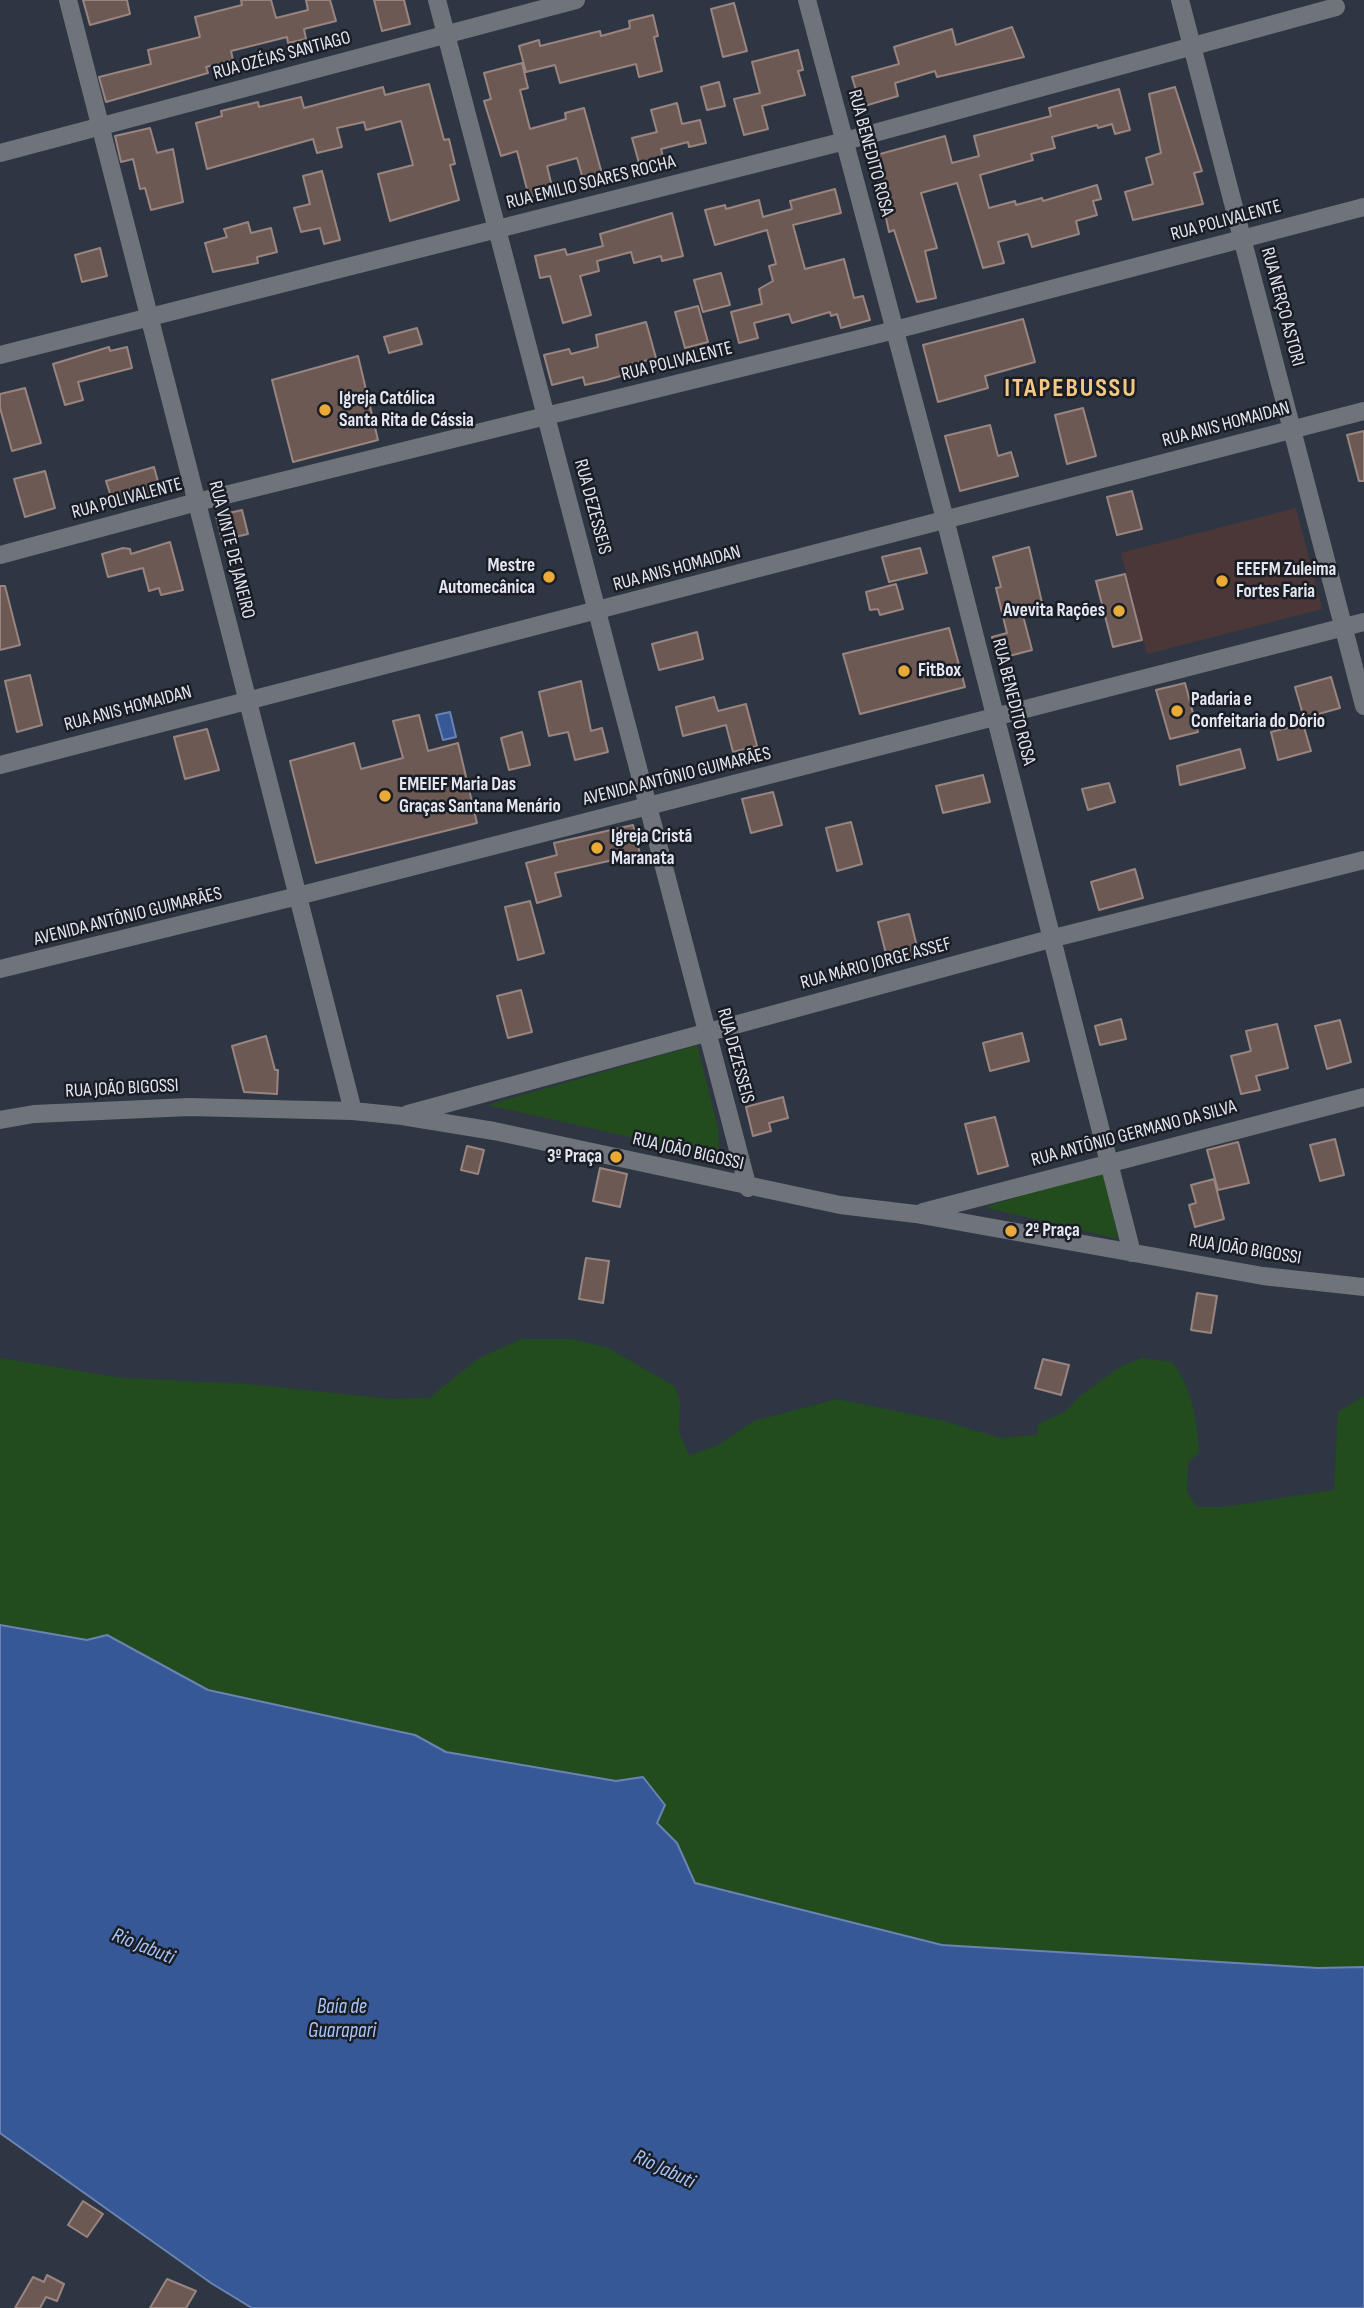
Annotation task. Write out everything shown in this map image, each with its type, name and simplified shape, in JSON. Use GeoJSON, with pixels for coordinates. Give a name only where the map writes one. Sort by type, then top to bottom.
{"type":"FeatureCollection","features":[{"type":"Feature","properties":{"kind":"street","name":"RUA VINTE DE JANEIRO"},"geometry":{"type":"LineString","coordinates":[[68,0],[353,1111]]}},
{"type":"Feature","properties":{"kind":"street","name":"RUA DEZESSEIS"},"geometry":{"type":"LineString","coordinates":[[437,0],[748,1188]]}},
{"type":"Feature","properties":{"kind":"street","name":"RUA OZÉIAS SANTIAGO"},"geometry":{"type":"LineString","coordinates":[[0,153],[576,0]]}},
{"type":"Feature","properties":{"kind":"street","name":"RUA BENEDITO ROSA"},"geometry":{"type":"LineString","coordinates":[[807,0],[945,519],[1132,1252]]}},
{"type":"Feature","properties":{"kind":"street","name":"RUA NERÇO ASTORI"},"geometry":{"type":"LineString","coordinates":[[1180,0],[1364,706]]}},
{"type":"Feature","properties":{"kind":"street","name":"RUA EMILIO SOARES ROCHA"},"geometry":{"type":"LineString","coordinates":[[0,355],[845,141],[1336,7]]}},
{"type":"Feature","properties":{"kind":"street","name":"RUA POLIVALENTE"},"geometry":{"type":"LineString","coordinates":[[0,555],[197,502],[895,330],[1364,207]]}},
{"type":"Feature","properties":{"kind":"street","name":"RUA ANIS HOMAIDAN"},"geometry":{"type":"LineString","coordinates":[[0,765],[1364,411]]}},
{"type":"Feature","properties":{"kind":"street","name":"AVENIDA ANTÔNIO GUIMARÃES"},"geometry":{"type":"LineString","coordinates":[[0,970],[1364,622]]}},
{"type":"Feature","properties":{"kind":"street","name":"RUA MÁRIO JORGE ASSEF"},"geometry":{"type":"LineString","coordinates":[[401,1116],[1050,939],[1364,860]]}},
{"type":"Feature","properties":{"kind":"street","name":"RUA ANTÔNIO GERMANO DA SILVA"},"geometry":{"type":"LineString","coordinates":[[916,1214],[1364,1097]]}},
{"type":"Feature","properties":{"kind":"street","name":"RUA JOÃO BIGOSSI"},"geometry":{"type":"LineString","coordinates":[[0,1120],[34,1114],[189,1107],[353,1111],[401,1116],[494,1131],[748,1188],[880,1212],[916,1214],[1263,1276],[1364,1287]]}},
{"type":"Feature","properties":{"kind":"shaded area","name":"EEEFM Zuleima Fortes Faria"},"geometry":{"type":"Polygon","coordinates":[[[1296,508],[1322,609],[1147,654],[1121,553],[1296,508]]]}},
{"type":"Feature","properties":{"kind":"green space"},"geometry":{"type":"Polygon","coordinates":[[[697,1045],[718,1128],[719,1157],[488,1105],[697,1045]]]}},
{"type":"Feature","properties":{"kind":"green space"},"geometry":{"type":"Polygon","coordinates":[[[1103,1171],[1118,1239],[984,1207],[1103,1171]]]}},
{"type":"Feature","properties":{"kind":"green space"},"geometry":{"type":"Polygon","coordinates":[[[522,1339],[572,1339],[608,1348],[674,1386],[680,1401],[679,1433],[689,1455],[717,1446],[754,1421],[837,1399],[944,1421],[1000,1438],[1037,1435],[1038,1424],[1065,1412],[1080,1396],[1120,1367],[1142,1358],[1172,1362],[1189,1394],[1195,1417],[1199,1453],[1188,1462],[1187,1492],[1197,1507],[1223,1507],[1334,1490],[1338,1412],[1364,1396],[1364,1967],[1318,1968],[942,1945],[695,1883],[677,1843],[657,1823],[643,1777],[616,1781],[446,1752],[415,1735],[208,1690],[107,1635],[87,1640],[0,1625],[0,1358],[122,1378],[248,1384],[390,1399],[429,1398],[479,1358],[522,1339]]]}},
{"type":"Feature","properties":{"kind":"water"},"geometry":{"type":"Polygon","coordinates":[[[450,712],[456,737],[443,740],[436,715],[450,712]]]}},
{"type":"Feature","properties":{"kind":"water","name":"Baía de Guarapari"},"geometry":{"type":"Polygon","coordinates":[[[0,1625],[87,1640],[107,1635],[208,1690],[415,1735],[446,1752],[616,1781],[643,1777],[665,1805],[657,1823],[677,1843],[695,1883],[942,1945],[1318,1968],[1364,1967],[1364,2308],[252,2308],[211,2283],[0,2133],[0,1625]]]}},
{"type":"Feature","properties":{"kind":"building"},"geometry":{"type":"Polygon","coordinates":[[[83,0],[127,0],[130,14],[90,25],[83,0]]]}},
{"type":"Feature","properties":{"kind":"building"},"geometry":{"type":"Polygon","coordinates":[[[241,0],[271,0],[276,18],[308,10],[306,0],[330,0],[336,21],[304,29],[306,39],[288,43],[287,37],[231,51],[233,60],[206,67],[208,73],[106,102],[99,77],[151,64],[148,50],[200,37],[195,17],[242,5],[241,0]]]}},
{"type":"Feature","properties":{"kind":"building"},"geometry":{"type":"Polygon","coordinates":[[[374,0],[404,0],[410,24],[382,31],[374,0]]]}},
{"type":"Feature","properties":{"kind":"building"},"geometry":{"type":"Polygon","coordinates":[[[734,3],[747,51],[723,57],[711,9],[734,3]]]}},
{"type":"Feature","properties":{"kind":"building"},"geometry":{"type":"Polygon","coordinates":[[[653,15],[658,36],[654,37],[662,71],[639,77],[636,64],[560,83],[555,65],[526,72],[519,46],[539,40],[540,46],[600,31],[601,36],[630,28],[629,21],[653,15]]]}},
{"type":"Feature","properties":{"kind":"building"},"geometry":{"type":"Polygon","coordinates":[[[1012,27],[1024,57],[937,77],[935,71],[895,83],[898,96],[861,107],[852,77],[899,64],[894,47],[952,29],[956,45],[1012,27]]]}},
{"type":"Feature","properties":{"kind":"building"},"geometry":{"type":"Polygon","coordinates":[[[798,50],[803,70],[798,71],[805,95],[762,106],[768,129],[744,135],[734,99],[760,93],[752,62],[798,50]]]}},
{"type":"Feature","properties":{"kind":"building"},"geometry":{"type":"Polygon","coordinates":[[[522,63],[528,88],[520,90],[530,129],[566,119],[565,113],[584,108],[602,174],[583,179],[577,158],[547,166],[553,191],[529,197],[517,151],[501,156],[484,101],[491,99],[484,73],[522,63]]]}},
{"type":"Feature","properties":{"kind":"building"},"geometry":{"type":"Polygon","coordinates":[[[719,82],[725,106],[707,110],[701,87],[719,82]]]}},
{"type":"Feature","properties":{"kind":"building"},"geometry":{"type":"Polygon","coordinates":[[[429,84],[444,140],[449,139],[455,164],[450,165],[459,200],[390,221],[378,174],[413,165],[401,121],[366,130],[364,122],[337,128],[342,147],[317,153],[313,139],[207,169],[196,123],[222,116],[221,111],[258,102],[259,107],[301,97],[304,108],[383,87],[385,95],[429,84]]]}},
{"type":"Feature","properties":{"kind":"building"},"geometry":{"type":"Polygon","coordinates":[[[1175,87],[1202,171],[1194,173],[1203,204],[1133,220],[1125,192],[1153,184],[1146,158],[1161,153],[1149,94],[1175,87]]]}},
{"type":"Feature","properties":{"kind":"building"},"geometry":{"type":"Polygon","coordinates":[[[1119,89],[1130,130],[1115,134],[1112,124],[1098,128],[1097,125],[1052,137],[1055,148],[1031,154],[1033,160],[980,175],[989,208],[1015,201],[1016,205],[1042,198],[1043,201],[1097,185],[1101,199],[1093,201],[1097,215],[1076,221],[1079,234],[1032,247],[1028,234],[998,242],[1004,263],[983,268],[957,183],[921,193],[937,248],[925,251],[936,298],[917,302],[894,230],[889,232],[873,156],[945,136],[952,163],[979,156],[974,136],[1051,116],[1049,108],[1119,89]]]}},
{"type":"Feature","properties":{"kind":"building"},"geometry":{"type":"Polygon","coordinates":[[[677,103],[682,124],[700,120],[706,143],[689,147],[688,142],[661,149],[665,164],[641,170],[632,138],[657,132],[651,110],[677,103]]]}},
{"type":"Feature","properties":{"kind":"building"},"geometry":{"type":"Polygon","coordinates":[[[150,128],[157,153],[173,149],[183,202],[151,210],[145,188],[140,189],[133,159],[121,162],[115,136],[150,128]]]}},
{"type":"Feature","properties":{"kind":"building"},"geometry":{"type":"Polygon","coordinates":[[[322,171],[340,240],[324,244],[320,228],[301,232],[294,208],[310,204],[303,176],[322,171]]]}},
{"type":"Feature","properties":{"kind":"building"},"geometry":{"type":"Polygon","coordinates":[[[835,189],[841,213],[793,225],[805,269],[844,259],[854,298],[863,296],[870,320],[841,328],[837,314],[831,316],[830,312],[792,323],[789,314],[754,323],[758,338],[739,343],[731,312],[762,304],[759,289],[773,281],[769,266],[776,264],[767,230],[715,245],[705,210],[725,205],[726,209],[759,200],[763,217],[792,209],[790,201],[835,189]]]}},
{"type":"Feature","properties":{"kind":"building"},"geometry":{"type":"Polygon","coordinates":[[[672,213],[683,256],[662,261],[661,256],[634,263],[631,252],[597,261],[599,271],[580,276],[591,315],[563,323],[550,276],[540,278],[535,256],[565,249],[567,255],[603,246],[600,234],[672,213]]]}},
{"type":"Feature","properties":{"kind":"building"},"geometry":{"type":"Polygon","coordinates":[[[248,222],[251,233],[271,228],[277,252],[257,257],[258,263],[213,272],[205,243],[227,237],[224,229],[248,222]]]}},
{"type":"Feature","properties":{"kind":"building"},"geometry":{"type":"Polygon","coordinates":[[[100,248],[107,276],[82,282],[75,255],[100,248]]]}},
{"type":"Feature","properties":{"kind":"building"},"geometry":{"type":"Polygon","coordinates":[[[721,273],[730,305],[703,312],[694,280],[721,273]]]}},
{"type":"Feature","properties":{"kind":"building"},"geometry":{"type":"Polygon","coordinates":[[[698,306],[708,342],[685,348],[675,312],[698,306]]]}},
{"type":"Feature","properties":{"kind":"building"},"geometry":{"type":"Polygon","coordinates":[[[1023,319],[1035,362],[985,376],[988,388],[938,402],[923,345],[1023,319]]]}},
{"type":"Feature","properties":{"kind":"building"},"geometry":{"type":"Polygon","coordinates":[[[646,322],[656,358],[632,364],[634,372],[607,380],[585,385],[583,377],[552,385],[544,355],[569,349],[571,354],[598,347],[596,335],[646,322]]]}},
{"type":"Feature","properties":{"kind":"building"},"geometry":{"type":"Polygon","coordinates":[[[417,328],[422,344],[389,353],[384,337],[417,328]]]}},
{"type":"Feature","properties":{"kind":"building"},"geometry":{"type":"Polygon","coordinates":[[[109,347],[110,351],[127,347],[132,368],[78,382],[83,400],[65,405],[53,364],[109,347]]]}},
{"type":"Feature","properties":{"kind":"building","name":"Igreja Católica Santa Rita de Cássia"},"geometry":{"type":"Polygon","coordinates":[[[358,356],[378,440],[293,462],[272,380],[358,356]]]}},
{"type":"Feature","properties":{"kind":"building"},"geometry":{"type":"Polygon","coordinates":[[[25,388],[41,443],[12,451],[0,408],[0,394],[25,388]]]}},
{"type":"Feature","properties":{"kind":"building"},"geometry":{"type":"Polygon","coordinates":[[[1083,408],[1096,456],[1067,464],[1055,415],[1083,408]]]}},
{"type":"Feature","properties":{"kind":"building"},"geometry":{"type":"Polygon","coordinates":[[[990,425],[998,456],[1011,452],[1018,476],[960,491],[945,436],[990,425]]]}},
{"type":"Feature","properties":{"kind":"building"},"geometry":{"type":"Polygon","coordinates":[[[1364,431],[1364,481],[1359,481],[1347,435],[1364,431]]]}},
{"type":"Feature","properties":{"kind":"building"},"geometry":{"type":"Polygon","coordinates":[[[154,467],[161,493],[114,506],[106,481],[154,467]]]}},
{"type":"Feature","properties":{"kind":"building"},"geometry":{"type":"Polygon","coordinates":[[[45,471],[55,508],[25,517],[14,479],[45,471]]]}},
{"type":"Feature","properties":{"kind":"building"},"geometry":{"type":"Polygon","coordinates":[[[1132,491],[1142,529],[1117,535],[1107,497],[1132,491]]]}},
{"type":"Feature","properties":{"kind":"building"},"geometry":{"type":"Polygon","coordinates":[[[242,510],[248,534],[222,540],[216,516],[242,510]]]}},
{"type":"Feature","properties":{"kind":"building"},"geometry":{"type":"Polygon","coordinates":[[[170,542],[183,590],[161,595],[159,588],[149,591],[143,568],[108,577],[102,554],[123,548],[130,549],[131,554],[170,542]]]}},
{"type":"Feature","properties":{"kind":"building"},"geometry":{"type":"Polygon","coordinates":[[[1029,547],[1043,607],[1022,612],[1032,650],[998,659],[992,637],[1007,633],[996,588],[1001,587],[993,557],[1029,547]]]}},
{"type":"Feature","properties":{"kind":"building"},"geometry":{"type":"Polygon","coordinates":[[[920,548],[927,573],[889,582],[882,557],[920,548]]]}},
{"type":"Feature","properties":{"kind":"building","name":"Avevita Rações"},"geometry":{"type":"Polygon","coordinates":[[[1125,574],[1142,640],[1113,647],[1096,581],[1125,574]]]}},
{"type":"Feature","properties":{"kind":"building"},"geometry":{"type":"Polygon","coordinates":[[[896,584],[903,609],[880,615],[878,609],[870,610],[866,592],[896,584]]]}},
{"type":"Feature","properties":{"kind":"building"},"geometry":{"type":"Polygon","coordinates":[[[0,586],[5,586],[20,645],[0,650],[0,586]]]}},
{"type":"Feature","properties":{"kind":"building","name":"FitBox"},"geometry":{"type":"Polygon","coordinates":[[[949,628],[965,687],[860,714],[843,654],[949,628]]]}},
{"type":"Feature","properties":{"kind":"building"},"geometry":{"type":"Polygon","coordinates":[[[697,632],[703,659],[659,670],[652,644],[697,632]]]}},
{"type":"Feature","properties":{"kind":"building"},"geometry":{"type":"Polygon","coordinates":[[[30,675],[42,725],[17,732],[5,681],[30,675]]]}},
{"type":"Feature","properties":{"kind":"building"},"geometry":{"type":"Polygon","coordinates":[[[1331,677],[1340,708],[1304,718],[1295,687],[1331,677]]]}},
{"type":"Feature","properties":{"kind":"building"},"geometry":{"type":"Polygon","coordinates":[[[581,681],[591,731],[602,728],[608,752],[575,760],[568,732],[549,736],[539,692],[581,681]]]}},
{"type":"Feature","properties":{"kind":"building","name":"Padaria e Confeitaria do Dório"},"geometry":{"type":"Polygon","coordinates":[[[1185,683],[1198,732],[1170,739],[1156,690],[1185,683]]]}},
{"type":"Feature","properties":{"kind":"building"},"geometry":{"type":"Polygon","coordinates":[[[714,697],[718,711],[746,704],[757,746],[733,752],[726,725],[683,736],[676,707],[714,697]]]}},
{"type":"Feature","properties":{"kind":"building","name":"EMEIEF Maria Das Graças Santana Menário"},"geometry":{"type":"Polygon","coordinates":[[[419,715],[428,751],[458,743],[477,823],[316,863],[290,761],[354,743],[361,769],[403,758],[393,721],[419,715]]]}},
{"type":"Feature","properties":{"kind":"building"},"geometry":{"type":"Polygon","coordinates":[[[1303,724],[1311,751],[1278,760],[1271,732],[1303,724]]]}},
{"type":"Feature","properties":{"kind":"building"},"geometry":{"type":"Polygon","coordinates":[[[207,729],[219,770],[185,779],[174,737],[207,729]]]}},
{"type":"Feature","properties":{"kind":"building"},"geometry":{"type":"Polygon","coordinates":[[[522,732],[530,765],[509,770],[501,738],[522,732]]]}},
{"type":"Feature","properties":{"kind":"building"},"geometry":{"type":"Polygon","coordinates":[[[1240,749],[1245,768],[1180,785],[1177,766],[1240,749]]]}},
{"type":"Feature","properties":{"kind":"building"},"geometry":{"type":"Polygon","coordinates":[[[983,775],[990,802],[943,813],[936,786],[983,775]]]}},
{"type":"Feature","properties":{"kind":"building"},"geometry":{"type":"Polygon","coordinates":[[[1109,783],[1115,802],[1088,810],[1082,789],[1109,783]]]}},
{"type":"Feature","properties":{"kind":"building"},"geometry":{"type":"Polygon","coordinates":[[[773,792],[782,825],[751,833],[742,799],[773,792]]]}},
{"type":"Feature","properties":{"kind":"building"},"geometry":{"type":"Polygon","coordinates":[[[851,822],[862,864],[837,871],[826,828],[851,822]]]}},
{"type":"Feature","properties":{"kind":"building","name":"Igreja Cristã Maranata"},"geometry":{"type":"Polygon","coordinates":[[[633,825],[640,854],[555,873],[561,896],[537,903],[526,863],[557,855],[554,843],[633,825]]]}},
{"type":"Feature","properties":{"kind":"building"},"geometry":{"type":"Polygon","coordinates":[[[1135,869],[1143,898],[1099,910],[1091,882],[1135,869]]]}},
{"type":"Feature","properties":{"kind":"building"},"geometry":{"type":"Polygon","coordinates":[[[530,901],[544,953],[518,960],[505,907],[530,901]]]}},
{"type":"Feature","properties":{"kind":"building"},"geometry":{"type":"Polygon","coordinates":[[[909,914],[919,955],[888,962],[878,922],[909,914]]]}},
{"type":"Feature","properties":{"kind":"building"},"geometry":{"type":"Polygon","coordinates":[[[521,990],[532,1032],[508,1038],[497,996],[521,990]]]}},
{"type":"Feature","properties":{"kind":"building"},"geometry":{"type":"Polygon","coordinates":[[[1121,1019],[1126,1039],[1100,1045],[1095,1026],[1121,1019]]]}},
{"type":"Feature","properties":{"kind":"building"},"geometry":{"type":"Polygon","coordinates":[[[1340,1020],[1351,1062],[1327,1069],[1315,1026],[1340,1020]]]}},
{"type":"Feature","properties":{"kind":"building"},"geometry":{"type":"Polygon","coordinates":[[[1277,1024],[1288,1068],[1256,1076],[1260,1090],[1241,1094],[1231,1056],[1251,1051],[1246,1031],[1277,1024]]]}},
{"type":"Feature","properties":{"kind":"building"},"geometry":{"type":"Polygon","coordinates":[[[1022,1033],[1029,1061],[990,1071],[983,1043],[1022,1033]]]}},
{"type":"Feature","properties":{"kind":"building"},"geometry":{"type":"Polygon","coordinates":[[[266,1036],[275,1070],[278,1070],[277,1094],[244,1092],[232,1046],[266,1036]]]}},
{"type":"Feature","properties":{"kind":"building"},"geometry":{"type":"Polygon","coordinates":[[[783,1097],[788,1118],[769,1123],[771,1131],[753,1136],[746,1107],[783,1097]]]}},
{"type":"Feature","properties":{"kind":"building"},"geometry":{"type":"Polygon","coordinates":[[[995,1117],[1008,1166],[978,1174],[965,1124],[995,1117]]]}},
{"type":"Feature","properties":{"kind":"building"},"geometry":{"type":"Polygon","coordinates":[[[1335,1139],[1344,1175],[1320,1181],[1310,1145],[1335,1139]]]}},
{"type":"Feature","properties":{"kind":"building"},"geometry":{"type":"Polygon","coordinates":[[[1238,1142],[1249,1183],[1218,1190],[1207,1150],[1238,1142]]]}},
{"type":"Feature","properties":{"kind":"building"},"geometry":{"type":"Polygon","coordinates":[[[467,1146],[484,1150],[478,1174],[461,1170],[467,1146]]]}},
{"type":"Feature","properties":{"kind":"building"},"geometry":{"type":"Polygon","coordinates":[[[600,1168],[627,1174],[620,1207],[593,1201],[600,1168]]]}},
{"type":"Feature","properties":{"kind":"building"},"geometry":{"type":"Polygon","coordinates":[[[1214,1179],[1224,1219],[1195,1227],[1189,1205],[1196,1203],[1191,1185],[1214,1179]]]}},
{"type":"Feature","properties":{"kind":"building"},"geometry":{"type":"Polygon","coordinates":[[[586,1258],[609,1261],[603,1303],[579,1299],[586,1258]]]}},
{"type":"Feature","properties":{"kind":"building"},"geometry":{"type":"Polygon","coordinates":[[[1197,1293],[1217,1296],[1211,1333],[1191,1330],[1197,1293]]]}},
{"type":"Feature","properties":{"kind":"building"},"geometry":{"type":"Polygon","coordinates":[[[1043,1359],[1069,1365],[1061,1395],[1035,1388],[1043,1359]]]}},
{"type":"Feature","properties":{"kind":"building"},"geometry":{"type":"Polygon","coordinates":[[[83,2201],[103,2214],[87,2237],[68,2225],[83,2201]]]}},
{"type":"Feature","properties":{"kind":"building"},"geometry":{"type":"Polygon","coordinates":[[[47,2275],[64,2284],[57,2301],[46,2297],[40,2308],[15,2308],[33,2277],[44,2282],[47,2275]]]}},
{"type":"Feature","properties":{"kind":"building"},"geometry":{"type":"Polygon","coordinates":[[[167,2279],[196,2291],[186,2308],[150,2308],[167,2279]]]}},
{"type":"Feature","properties":{"kind":"place","name":"Igreja Católica Santa Rita de Cássia"},"geometry":{"type":"Point","coordinates":[325,410]}},
{"type":"Feature","properties":{"kind":"place","name":"Mestre Automecânica"},"geometry":{"type":"Point","coordinates":[549,577]}},
{"type":"Feature","properties":{"kind":"place","name":"EEEFM Zuleima Fortes Faria"},"geometry":{"type":"Point","coordinates":[1222,581]}},
{"type":"Feature","properties":{"kind":"place","name":"Avevita Rações"},"geometry":{"type":"Point","coordinates":[1119,611]}},
{"type":"Feature","properties":{"kind":"place","name":"FitBox"},"geometry":{"type":"Point","coordinates":[904,671]}},
{"type":"Feature","properties":{"kind":"place","name":"Padaria e Confeitaria do Dório"},"geometry":{"type":"Point","coordinates":[1177,711]}},
{"type":"Feature","properties":{"kind":"place","name":"EMEIEF Maria Das Graças Santana Menário"},"geometry":{"type":"Point","coordinates":[385,796]}},
{"type":"Feature","properties":{"kind":"place","name":"Igreja Cristã Maranata"},"geometry":{"type":"Point","coordinates":[597,848]}},
{"type":"Feature","properties":{"kind":"place","name":"3º Praça"},"geometry":{"type":"Point","coordinates":[616,1157]}},
{"type":"Feature","properties":{"kind":"place","name":"2º Praça"},"geometry":{"type":"Point","coordinates":[1011,1231]}},
{"type":"Feature","properties":{"kind":"district","name":"ITAPEBUSSU"},"geometry":{"type":"Point","coordinates":[1071,389]}},
{"type":"Feature","properties":{"kind":"water label","name":"Rio Jabuti"},"geometry":{"type":"Point","coordinates":[143,1947]}},
{"type":"Feature","properties":{"kind":"water label","name":"Rio Jabuti"},"geometry":{"type":"Point","coordinates":[664,2170]}}]}
